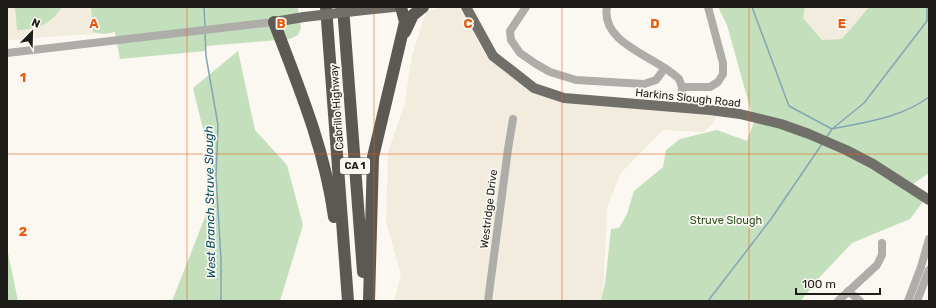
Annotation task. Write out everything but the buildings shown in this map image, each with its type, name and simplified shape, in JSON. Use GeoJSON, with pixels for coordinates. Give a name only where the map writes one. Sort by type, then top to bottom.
{"type":"FeatureCollection","features":[{"type":"Feature","properties":{"kind":"highway","name":"Cabrillo Highway"},"geometry":{"type":"LineString","coordinates":[[326,7],[347,301]]}},
{"type":"Feature","properties":{"kind":"highway","name":"Cabrillo Highway"},"geometry":{"type":"LineString","coordinates":[[343,7],[365,301]]}},
{"type":"Feature","properties":{"kind":"highway"},"geometry":{"type":"LineString","coordinates":[[389,91],[405,22],[401,7]]}},
{"type":"Feature","properties":{"kind":"highway"},"geometry":{"type":"LineString","coordinates":[[369,301],[372,164],[375,144],[408,25],[413,15],[423,7]]}},
{"type":"Feature","properties":{"kind":"highway"},"geometry":{"type":"LineString","coordinates":[[274,22],[325,168],[333,209],[341,281],[347,301]]}},
{"type":"Feature","properties":{"kind":"main road"},"geometry":{"type":"LineString","coordinates":[[274,22],[304,17],[394,7]]}},
{"type":"Feature","properties":{"kind":"main road","name":"Harkins Slough Road"},"geometry":{"type":"LineString","coordinates":[[466,7],[493,56],[534,88],[564,98],[681,107],[740,114],[781,124],[821,139],[872,164],[929,200]]}},
{"type":"Feature","properties":{"kind":"street"},"geometry":{"type":"LineString","coordinates":[[526,7],[511,30],[510,37],[514,46],[520,52],[546,70],[576,80],[644,84],[656,80],[665,68]]}},
{"type":"Feature","properties":{"kind":"street"},"geometry":{"type":"LineString","coordinates":[[607,7],[607,20],[614,34],[677,77],[682,86],[681,107]]}},
{"type":"Feature","properties":{"kind":"street"},"geometry":{"type":"LineString","coordinates":[[682,86],[710,87],[718,82],[723,74],[723,63],[708,7]]}},
{"type":"Feature","properties":{"kind":"street"},"geometry":{"type":"LineString","coordinates":[[7,53],[274,22]]}},
{"type":"Feature","properties":{"kind":"street","name":"Westridge Drive"},"geometry":{"type":"LineString","coordinates":[[488,301],[508,149],[514,119]]}},
{"type":"Feature","properties":{"kind":"street"},"geometry":{"type":"LineString","coordinates":[[908,301],[921,267],[929,239]]}},
{"type":"Feature","properties":{"kind":"street"},"geometry":{"type":"LineString","coordinates":[[838,301],[877,265],[882,255],[882,243]]}},
{"type":"Feature","properties":{"kind":"street"},"geometry":{"type":"LineString","coordinates":[[917,301],[929,270]]}},
{"type":"Feature","properties":{"kind":"street"},"geometry":{"type":"LineString","coordinates":[[848,291],[860,301]]}},
{"type":"Feature","properties":{"kind":"shaded area"},"geometry":{"type":"Polygon","coordinates":[[[7,7],[111,7],[117,32],[7,40],[7,7]]]}},
{"type":"Feature","properties":{"kind":"shaded area"},"geometry":{"type":"Polygon","coordinates":[[[442,7],[459,7],[487,57],[521,84],[566,100],[717,115],[714,122],[704,132],[663,130],[620,174],[607,208],[603,301],[394,301],[401,275],[386,222],[388,152],[404,106],[412,56],[426,11],[442,7]]]}},
{"type":"Feature","properties":{"kind":"shaded area"},"geometry":{"type":"Polygon","coordinates":[[[798,7],[869,7],[842,39],[821,40],[798,13],[798,7]]]}},
{"type":"Feature","properties":{"kind":"green space"},"geometry":{"type":"Polygon","coordinates":[[[15,7],[62,7],[53,18],[43,25],[31,29],[17,30],[15,7]]]}},
{"type":"Feature","properties":{"kind":"green space"},"geometry":{"type":"Polygon","coordinates":[[[91,7],[307,7],[298,8],[301,28],[298,35],[290,39],[207,46],[205,51],[120,59],[115,32],[104,34],[93,32],[91,7]]]}},
{"type":"Feature","properties":{"kind":"green space","name":"Struve Slough"},"geometry":{"type":"Polygon","coordinates":[[[718,7],[805,7],[803,18],[822,40],[842,39],[869,7],[929,7],[929,173],[906,189],[925,199],[910,219],[852,243],[816,281],[801,301],[601,301],[605,284],[611,229],[619,228],[627,214],[634,191],[663,167],[666,150],[680,139],[717,130],[747,141],[754,122],[727,25],[718,7]]]}},
{"type":"Feature","properties":{"kind":"green space","name":"West Branch Struve Slough"},"geometry":{"type":"Polygon","coordinates":[[[238,51],[255,130],[287,165],[303,225],[280,301],[172,301],[217,187],[193,88],[238,51]]]}},
{"type":"Feature","properties":{"kind":"green space"},"geometry":{"type":"Polygon","coordinates":[[[7,248],[18,301],[7,301],[7,248]]]}},
{"type":"Feature","properties":{"kind":"waterway","name":"West Branch Struve Slough"},"geometry":{"type":"LineString","coordinates":[[204,7],[205,27]]}},
{"type":"Feature","properties":{"kind":"waterway","name":"Struve Slough"},"geometry":{"type":"LineString","coordinates":[[752,7],[789,106],[832,129],[864,103],[927,21],[927,7]]}},
{"type":"Feature","properties":{"kind":"waterway","name":"West Branch Struve Slough"},"geometry":{"type":"LineString","coordinates":[[205,33],[206,56],[218,125],[216,176],[221,260],[221,301]]}},
{"type":"Feature","properties":{"kind":"waterway","name":"Struve Slough"},"geometry":{"type":"LineString","coordinates":[[826,138],[832,129],[895,115],[929,97]]}},
{"type":"Feature","properties":{"kind":"waterway","name":"Struve Slough"},"geometry":{"type":"LineString","coordinates":[[708,301],[771,219],[822,144]]}}]}
